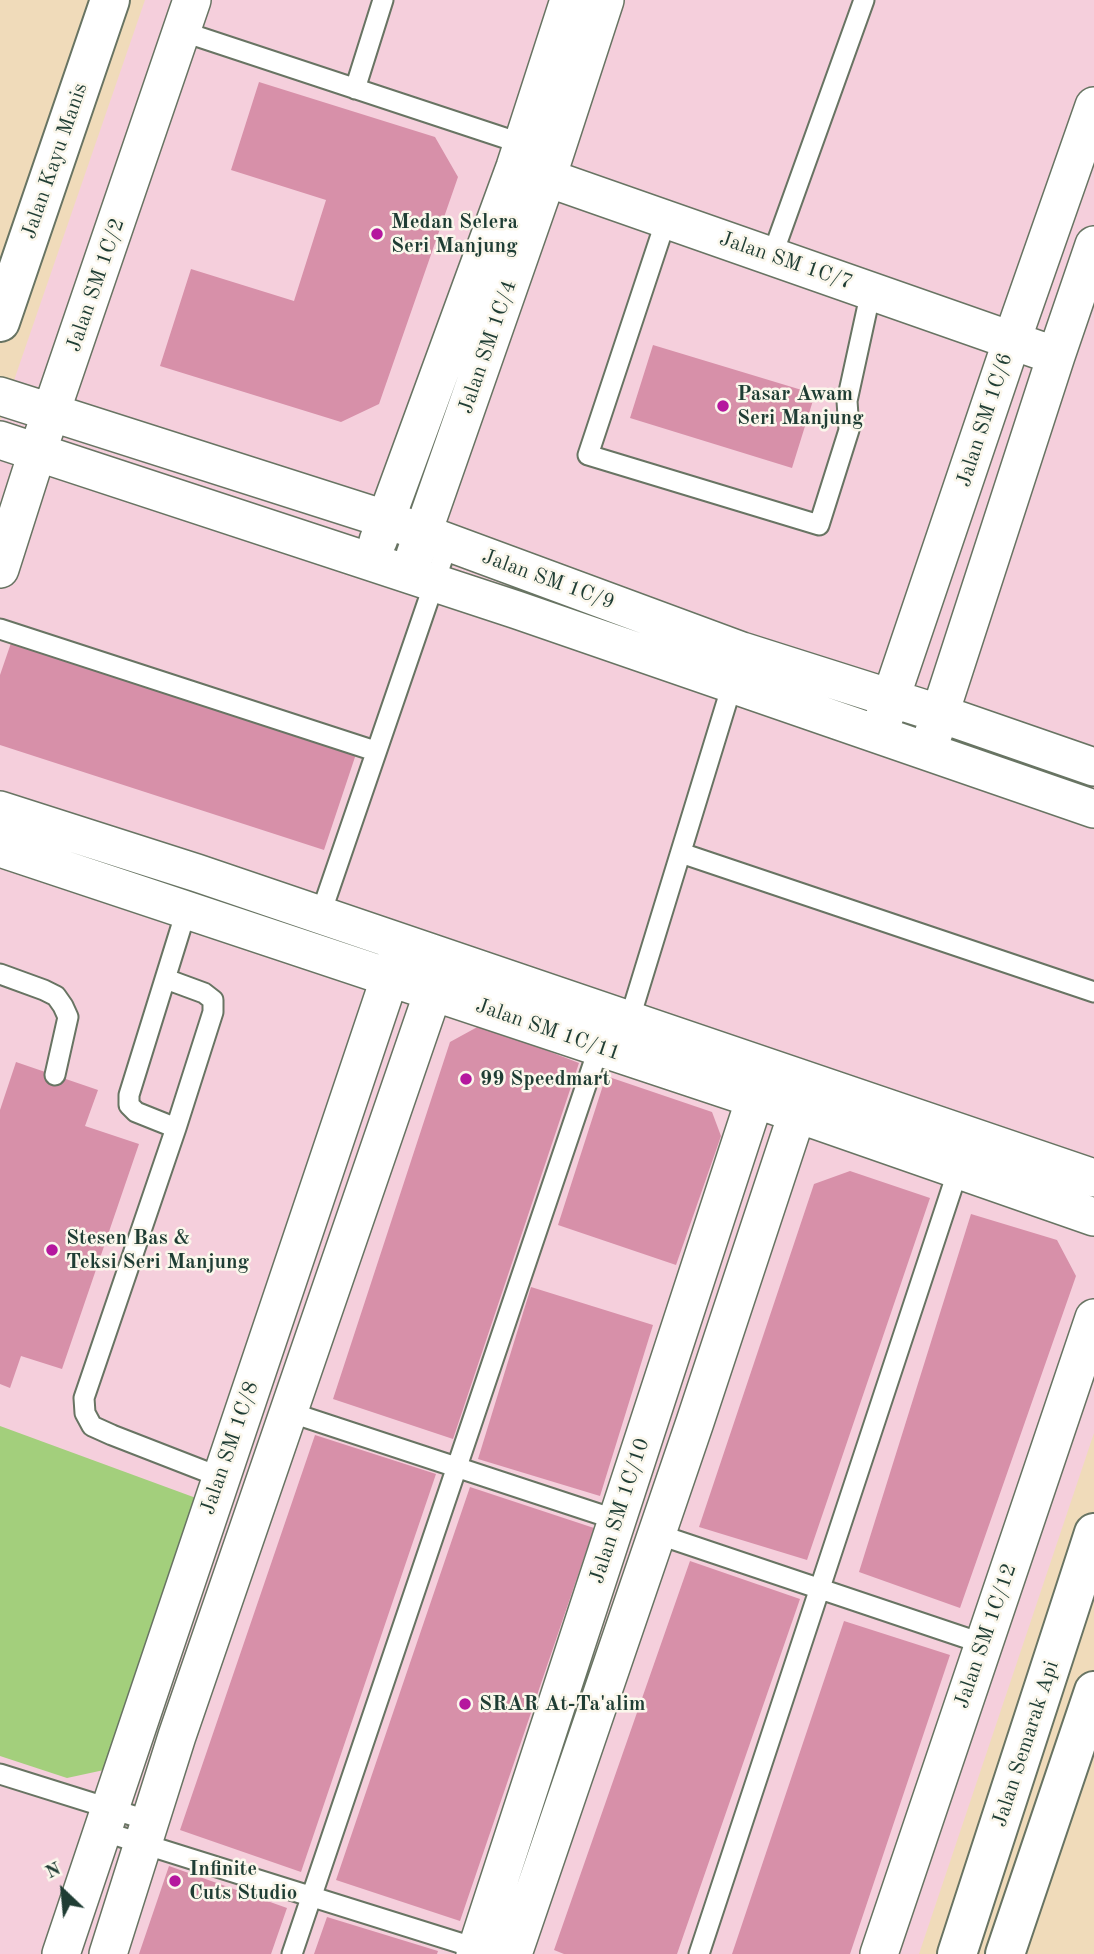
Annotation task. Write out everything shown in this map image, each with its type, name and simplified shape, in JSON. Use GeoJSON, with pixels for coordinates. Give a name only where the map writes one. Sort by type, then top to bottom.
{"type":"FeatureCollection","features":[{"type":"Feature","properties":{"kind":"street","name":"Jalan Kayu Manis"},"geometry":{"type":"LineString","coordinates":[[0,322],[110,0]]}},
{"type":"Feature","properties":{"kind":"street","name":"Jalan SM 1C/4"},"geometry":{"type":"LineString","coordinates":[[420,578],[435,538],[535,161],[569,0]]}},
{"type":"Feature","properties":{"kind":"street","name":"Jalan SM 1C/4"},"geometry":{"type":"LineString","coordinates":[[372,562],[385,519],[605,0]]}},
{"type":"Feature","properties":{"kind":"street","name":"Jalan SM 1C/2"},"geometry":{"type":"LineString","coordinates":[[0,569],[37,453],[187,16]]}},
{"type":"Feature","properties":{"kind":"street","name":"Jalan SM 1C/6"},"geometry":{"type":"LineString","coordinates":[[878,735],[1094,106]]}},
{"type":"Feature","properties":{"kind":"street","name":"Jalan SM 1C/7"},"geometry":{"type":"LineString","coordinates":[[535,161],[666,220],[1056,356]]}},
{"type":"Feature","properties":{"kind":"street"},"geometry":{"type":"LineString","coordinates":[[927,752],[1056,356],[1086,294],[1094,245]]}},
{"type":"Feature","properties":{"kind":"street","name":"Jalan SM 1C/9"},"geometry":{"type":"LineString","coordinates":[[0,396],[385,519],[742,651],[1094,766]]}},
{"type":"Feature","properties":{"kind":"street","name":"Jalan SM 1C/9"},"geometry":{"type":"LineString","coordinates":[[0,440],[420,578],[1094,809]]}},
{"type":"Feature","properties":{"kind":"street","name":"Jalan SM 1C/11"},"geometry":{"type":"LineString","coordinates":[[0,810],[197,873],[320,916],[396,960]]}},
{"type":"Feature","properties":{"kind":"street","name":"Jalan SM 1C/11"},"geometry":{"type":"LineString","coordinates":[[0,848],[187,908],[396,960],[439,975],[599,1047],[760,1084],[1094,1178]]}},
{"type":"Feature","properties":{"kind":"street","name":"Jalan SM 1C/8"},"geometry":{"type":"LineString","coordinates":[[61,1954],[396,960]]}},
{"type":"Feature","properties":{"kind":"street","name":"Jalan SM 1C/11"},"geometry":{"type":"LineString","coordinates":[[439,975],[629,1021],[760,1084]]}},
{"type":"Feature","properties":{"kind":"street","name":"Jalan SM 1C/8"},"geometry":{"type":"LineString","coordinates":[[108,1954],[177,1736],[439,975]]}},
{"type":"Feature","properties":{"kind":"street","name":"Jalan SM 1C/10"},"geometry":{"type":"LineString","coordinates":[[482,1952],[617,1520],[760,1084]]}},
{"type":"Feature","properties":{"kind":"street","name":"Jalan SM 1C/11"},"geometry":{"type":"LineString","coordinates":[[802,1098],[958,1170],[1094,1217]]}},
{"type":"Feature","properties":{"kind":"street","name":"Jalan SM 1C/10"},"geometry":{"type":"LineString","coordinates":[[513,1954],[802,1098]]}},
{"type":"Feature","properties":{"kind":"street","name":"Jalan SM 1C/12"},"geometry":{"type":"LineString","coordinates":[[879,1954],[1094,1318]]}},
{"type":"Feature","properties":{"kind":"street","name":"Jalan Semarak Api"},"geometry":{"type":"LineString","coordinates":[[957,1954],[1094,1533]]}},
{"type":"Feature","properties":{"kind":"street"},"geometry":{"type":"LineString","coordinates":[[1005,1954],[1094,1691]]}},
{"type":"Feature","properties":{"kind":"lane"},"geometry":{"type":"LineString","coordinates":[[355,89],[383,0]]}},
{"type":"Feature","properties":{"kind":"lane"},"geometry":{"type":"LineString","coordinates":[[772,256],[864,0]]}},
{"type":"Feature","properties":{"kind":"lane"},"geometry":{"type":"LineString","coordinates":[[187,16],[355,89],[535,161]]}},
{"type":"Feature","properties":{"kind":"lane"},"geometry":{"type":"LineString","coordinates":[[666,220],[588,455],[819,525],[849,430],[847,401],[871,291]]}},
{"type":"Feature","properties":{"kind":"lane"},"geometry":{"type":"LineString","coordinates":[[320,916],[375,751],[420,578]]}},
{"type":"Feature","properties":{"kind":"lane"},"geometry":{"type":"LineString","coordinates":[[0,629],[375,751]]}},
{"type":"Feature","properties":{"kind":"lane"},"geometry":{"type":"LineString","coordinates":[[629,1021],[732,685]]}},
{"type":"Feature","properties":{"kind":"lane"},"geometry":{"type":"LineString","coordinates":[[681,853],[1094,992]]}},
{"type":"Feature","properties":{"kind":"lane"},"geometry":{"type":"LineString","coordinates":[[176,1128],[136,1112],[129,1105],[197,873]]}},
{"type":"Feature","properties":{"kind":"lane"},"geometry":{"type":"LineString","coordinates":[[0,974],[56,996],[63,1006],[68,1017],[55,1075]]}},
{"type":"Feature","properties":{"kind":"lane"},"geometry":{"type":"LineString","coordinates":[[166,979],[204,993],[213,1000],[213,1012],[84,1398],[85,1413],[92,1426],[220,1478]]}},
{"type":"Feature","properties":{"kind":"lane"},"geometry":{"type":"LineString","coordinates":[[292,1954],[599,1047]]}},
{"type":"Feature","properties":{"kind":"lane"},"geometry":{"type":"LineString","coordinates":[[699,1954],[958,1170]]}},
{"type":"Feature","properties":{"kind":"lane"},"geometry":{"type":"LineString","coordinates":[[289,1412],[617,1520]]}},
{"type":"Feature","properties":{"kind":"lane"},"geometry":{"type":"LineString","coordinates":[[657,1534],[984,1644]]}},
{"type":"Feature","properties":{"kind":"lane"},"geometry":{"type":"LineString","coordinates":[[0,1774],[106,1820],[147,1832],[313,1896],[482,1952]]}},
{"type":"Feature","properties":{"kind":"shaded area"},"geometry":{"type":"Polygon","coordinates":[[[145,0],[1094,0],[1094,1433],[919,1954],[0,1954],[0,421],[145,0]]]}},
{"type":"Feature","properties":{"kind":"green space"},"geometry":{"type":"Polygon","coordinates":[[[0,1426],[196,1498],[104,1770],[67,1778],[0,1756],[0,1426]]]}},
{"type":"Feature","properties":{"kind":"building","name":"Medan Selera Seri Manjung"},"geometry":{"type":"Polygon","coordinates":[[[259,82],[435,137],[458,177],[379,404],[341,422],[160,366],[191,269],[294,301],[326,200],[231,170],[259,82]]]}},
{"type":"Feature","properties":{"kind":"building","name":"Pasar Awam Seri Manjung"},"geometry":{"type":"Polygon","coordinates":[[[653,345],[815,394],[792,468],[630,418],[653,345]]]}},
{"type":"Feature","properties":{"kind":"building"},"geometry":{"type":"Polygon","coordinates":[[[11,643],[356,754],[324,850],[0,745],[0,675],[11,643]]]}},
{"type":"Feature","properties":{"kind":"building"},"geometry":{"type":"Polygon","coordinates":[[[481,1025],[579,1063],[453,1439],[333,1399],[450,1042],[481,1025]]]}},
{"type":"Feature","properties":{"kind":"building","name":"Stesen Bas & Teksi Seri Manjung"},"geometry":{"type":"Polygon","coordinates":[[[16,1062],[98,1090],[85,1126],[139,1144],[62,1369],[21,1356],[10,1388],[0,1384],[0,1110],[16,1062]]]}},
{"type":"Feature","properties":{"kind":"building"},"geometry":{"type":"Polygon","coordinates":[[[606,1076],[712,1112],[721,1136],[676,1265],[558,1225],[606,1076]]]}},
{"type":"Feature","properties":{"kind":"building"},"geometry":{"type":"Polygon","coordinates":[[[850,1171],[930,1198],[807,1560],[699,1527],[814,1184],[850,1171]]]}},
{"type":"Feature","properties":{"kind":"building"},"geometry":{"type":"Polygon","coordinates":[[[971,1214],[1057,1240],[1076,1276],[960,1608],[859,1572],[971,1214]]]}},
{"type":"Feature","properties":{"kind":"building"},"geometry":{"type":"Polygon","coordinates":[[[531,1287],[653,1325],[600,1496],[478,1459],[531,1287]]]}},
{"type":"Feature","properties":{"kind":"building"},"geometry":{"type":"Polygon","coordinates":[[[315,1435],[436,1474],[301,1872],[180,1830],[315,1435]]]}},
{"type":"Feature","properties":{"kind":"building","name":"SRAR At-Ta'alim"},"geometry":{"type":"Polygon","coordinates":[[[470,1487],[594,1528],[460,1921],[336,1880],[470,1487]]]}},
{"type":"Feature","properties":{"kind":"building"},"geometry":{"type":"Polygon","coordinates":[[[690,1561],[800,1599],[677,1954],[564,1954],[554,1950],[690,1561]]]}},
{"type":"Feature","properties":{"kind":"building"},"geometry":{"type":"Polygon","coordinates":[[[844,1621],[950,1655],[850,1954],[732,1954],[844,1621]]]}},
{"type":"Feature","properties":{"kind":"building"},"geometry":{"type":"Polygon","coordinates":[[[169,1866],[287,1908],[271,1954],[139,1954],[169,1866]]]}},
{"type":"Feature","properties":{"kind":"building"},"geometry":{"type":"Polygon","coordinates":[[[327,1917],[438,1951],[437,1954],[314,1954],[327,1917]]]}},
{"type":"Feature","properties":{"kind":"place","name":"Medan Selera Seri Manjung"},"geometry":{"type":"Point","coordinates":[377,234]}},
{"type":"Feature","properties":{"kind":"place","name":"Pasar Awam Seri Manjung"},"geometry":{"type":"Point","coordinates":[723,406]}},
{"type":"Feature","properties":{"kind":"place","name":"99 Speedmart"},"geometry":{"type":"Point","coordinates":[466,1079]}},
{"type":"Feature","properties":{"kind":"place","name":"Stesen Bas & Teksi Seri Manjung"},"geometry":{"type":"Point","coordinates":[52,1250]}},
{"type":"Feature","properties":{"kind":"place","name":"SRAR At-Ta'alim"},"geometry":{"type":"Point","coordinates":[465,1704]}},
{"type":"Feature","properties":{"kind":"place","name":"Infinite Cuts Studio"},"geometry":{"type":"Point","coordinates":[175,1881]}}]}
